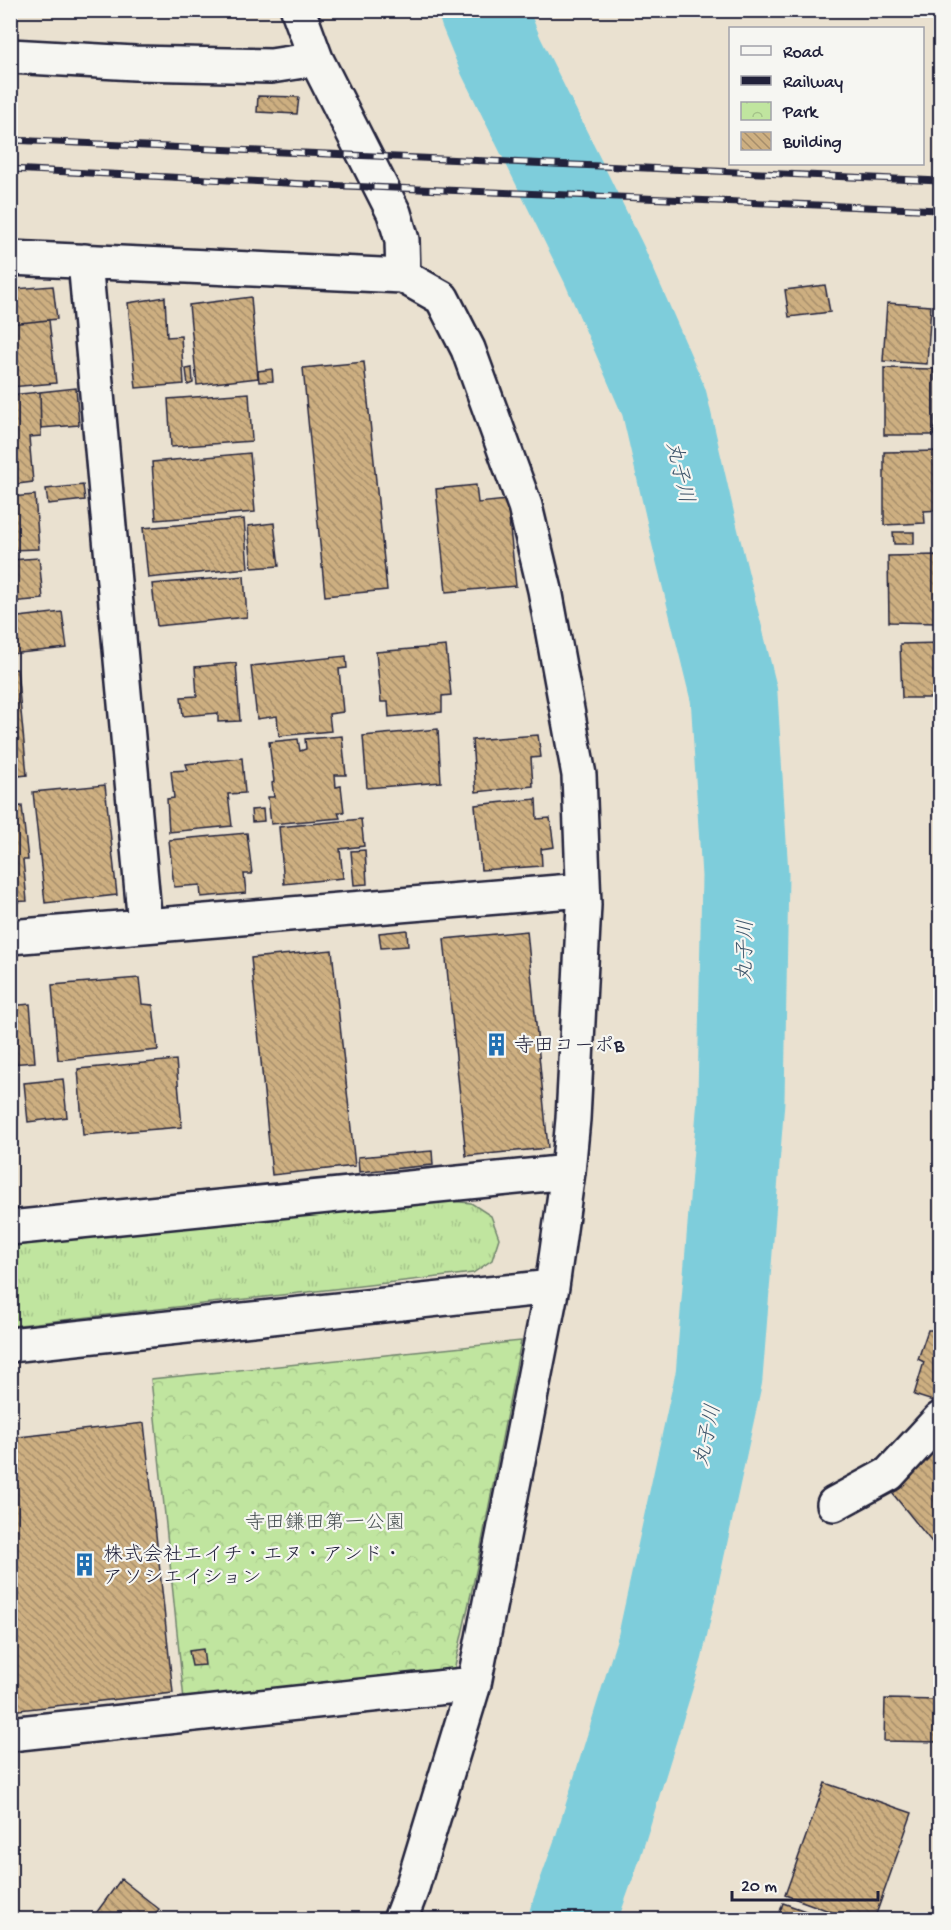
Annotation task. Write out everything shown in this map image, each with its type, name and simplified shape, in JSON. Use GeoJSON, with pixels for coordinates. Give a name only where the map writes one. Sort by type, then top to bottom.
{"type":"FeatureCollection","features":[{"type":"Feature","properties":{"kind":"street"},"geometry":{"type":"LineString","coordinates":[[298,10],[316,59],[394,213],[402,240],[403,276]]}},
{"type":"Feature","properties":{"kind":"street"},"geometry":{"type":"LineString","coordinates":[[10,56],[135,63],[272,66],[316,59]]}},
{"type":"Feature","properties":{"kind":"street"},"geometry":{"type":"LineString","coordinates":[[10,258],[403,276],[442,298],[468,349],[525,507],[545,590],[579,775],[583,890],[573,1119],[568,1172],[552,1287],[474,1684],[411,1891],[400,1920]]}},
{"type":"Feature","properties":{"kind":"street"},"geometry":{"type":"LineString","coordinates":[[86,261],[145,925]]}},
{"type":"Feature","properties":{"kind":"street"},"geometry":{"type":"LineString","coordinates":[[10,938],[583,890]]}},
{"type":"Feature","properties":{"kind":"street"},"geometry":{"type":"LineString","coordinates":[[10,1228],[568,1172]]}},
{"type":"Feature","properties":{"kind":"street"},"geometry":{"type":"LineString","coordinates":[[10,1345],[552,1287]]}},
{"type":"Feature","properties":{"kind":"street"},"geometry":{"type":"LineString","coordinates":[[834,1504],[889,1474],[940,1419]]}},
{"type":"Feature","properties":{"kind":"street"},"geometry":{"type":"LineString","coordinates":[[10,1734],[474,1684]]}},
{"type":"Feature","properties":{"kind":"green space"},"geometry":{"type":"Polygon","coordinates":[[[449,1201],[471,1203],[491,1216],[499,1238],[492,1260],[473,1273],[11,1326],[10,1244],[449,1201]]]}},
{"type":"Feature","properties":{"kind":"green space","name":"寺田鎌田第一公園"},"geometry":{"type":"Polygon","coordinates":[[[521,1341],[478,1562],[453,1675],[184,1700],[151,1379],[521,1341]]]}},
{"type":"Feature","properties":{"kind":"building"},"geometry":{"type":"Polygon","coordinates":[[[131,10],[197,10],[196,17],[131,10]]]}},
{"type":"Feature","properties":{"kind":"building"},"geometry":{"type":"Polygon","coordinates":[[[927,10],[940,10],[940,14],[932,19],[927,10]]]}},
{"type":"Feature","properties":{"kind":"building"},"geometry":{"type":"Polygon","coordinates":[[[258,96],[299,97],[297,114],[257,112],[258,96]]]}},
{"type":"Feature","properties":{"kind":"building"},"geometry":{"type":"Polygon","coordinates":[[[10,284],[14,284],[15,289],[53,286],[57,319],[10,324],[10,284]]]}},
{"type":"Feature","properties":{"kind":"building"},"geometry":{"type":"Polygon","coordinates":[[[825,285],[830,312],[789,317],[785,290],[825,285]]]}},
{"type":"Feature","properties":{"kind":"building"},"geometry":{"type":"Polygon","coordinates":[[[165,297],[167,337],[181,336],[184,384],[136,388],[128,303],[165,297]]]}},
{"type":"Feature","properties":{"kind":"building"},"geometry":{"type":"Polygon","coordinates":[[[251,297],[258,378],[197,385],[189,305],[251,297]]]}},
{"type":"Feature","properties":{"kind":"building"},"geometry":{"type":"Polygon","coordinates":[[[887,303],[931,306],[927,364],[883,361],[887,303]]]}},
{"type":"Feature","properties":{"kind":"building"},"geometry":{"type":"Polygon","coordinates":[[[49,320],[56,383],[10,387],[10,324],[49,320]]]}},
{"type":"Feature","properties":{"kind":"building"},"geometry":{"type":"Polygon","coordinates":[[[364,362],[387,590],[325,596],[303,368],[364,362]]]}},
{"type":"Feature","properties":{"kind":"building"},"geometry":{"type":"Polygon","coordinates":[[[192,368],[193,383],[188,385],[186,369],[192,368]]]}},
{"type":"Feature","properties":{"kind":"building"},"geometry":{"type":"Polygon","coordinates":[[[884,368],[934,369],[934,435],[884,435],[884,368]]]}},
{"type":"Feature","properties":{"kind":"building"},"geometry":{"type":"Polygon","coordinates":[[[272,369],[273,381],[259,382],[258,371],[272,369]]]}},
{"type":"Feature","properties":{"kind":"building"},"geometry":{"type":"Polygon","coordinates":[[[76,388],[79,425],[41,428],[40,392],[76,388]]]}},
{"type":"Feature","properties":{"kind":"building"},"geometry":{"type":"Polygon","coordinates":[[[40,392],[41,436],[29,437],[33,482],[10,485],[10,395],[40,392]]]}},
{"type":"Feature","properties":{"kind":"building"},"geometry":{"type":"Polygon","coordinates":[[[249,393],[252,441],[171,447],[168,399],[249,393]]]}},
{"type":"Feature","properties":{"kind":"building"},"geometry":{"type":"Polygon","coordinates":[[[940,451],[940,510],[924,511],[925,523],[884,525],[884,452],[940,451]]]}},
{"type":"Feature","properties":{"kind":"building"},"geometry":{"type":"Polygon","coordinates":[[[250,453],[255,512],[156,520],[152,462],[250,453]]]}},
{"type":"Feature","properties":{"kind":"building"},"geometry":{"type":"Polygon","coordinates":[[[83,485],[85,500],[48,504],[46,489],[83,485]]]}},
{"type":"Feature","properties":{"kind":"building"},"geometry":{"type":"Polygon","coordinates":[[[476,485],[478,503],[507,500],[516,586],[446,592],[436,489],[476,485]]]}},
{"type":"Feature","properties":{"kind":"building"},"geometry":{"type":"Polygon","coordinates":[[[35,495],[39,549],[10,550],[10,497],[35,495]]]}},
{"type":"Feature","properties":{"kind":"building"},"geometry":{"type":"Polygon","coordinates":[[[244,519],[248,568],[148,578],[143,528],[244,519]]]}},
{"type":"Feature","properties":{"kind":"building"},"geometry":{"type":"Polygon","coordinates":[[[274,523],[279,566],[252,568],[248,526],[274,523]]]}},
{"type":"Feature","properties":{"kind":"building"},"geometry":{"type":"Polygon","coordinates":[[[893,532],[914,532],[914,544],[894,544],[893,532]]]}},
{"type":"Feature","properties":{"kind":"building"},"geometry":{"type":"Polygon","coordinates":[[[937,555],[938,623],[889,622],[888,556],[937,555]]]}},
{"type":"Feature","properties":{"kind":"building"},"geometry":{"type":"Polygon","coordinates":[[[39,558],[43,599],[10,602],[10,560],[39,558]]]}},
{"type":"Feature","properties":{"kind":"building"},"geometry":{"type":"Polygon","coordinates":[[[244,576],[247,617],[157,626],[152,584],[244,576]]]}},
{"type":"Feature","properties":{"kind":"building"},"geometry":{"type":"Polygon","coordinates":[[[62,612],[67,648],[10,654],[10,618],[62,612]]]}},
{"type":"Feature","properties":{"kind":"building"},"geometry":{"type":"Polygon","coordinates":[[[940,643],[940,698],[902,698],[900,644],[940,643]]]}},
{"type":"Feature","properties":{"kind":"building"},"geometry":{"type":"Polygon","coordinates":[[[446,646],[451,695],[442,696],[442,712],[389,717],[388,702],[381,702],[376,652],[446,646]]]}},
{"type":"Feature","properties":{"kind":"building"},"geometry":{"type":"Polygon","coordinates":[[[346,656],[347,668],[339,669],[343,712],[329,714],[331,731],[279,736],[277,716],[257,719],[251,666],[346,656]]]}},
{"type":"Feature","properties":{"kind":"building"},"geometry":{"type":"Polygon","coordinates":[[[236,663],[240,721],[218,722],[218,713],[183,716],[181,697],[197,696],[195,667],[236,663]]]}},
{"type":"Feature","properties":{"kind":"building"},"geometry":{"type":"Polygon","coordinates":[[[17,669],[27,775],[10,777],[10,670],[17,669]]]}},
{"type":"Feature","properties":{"kind":"building"},"geometry":{"type":"Polygon","coordinates":[[[438,729],[441,782],[367,788],[363,736],[438,729]]]}},
{"type":"Feature","properties":{"kind":"building"},"geometry":{"type":"Polygon","coordinates":[[[538,735],[541,757],[531,758],[533,786],[476,792],[472,740],[538,735]]]}},
{"type":"Feature","properties":{"kind":"building"},"geometry":{"type":"Polygon","coordinates":[[[342,736],[346,775],[335,775],[336,787],[341,786],[344,812],[338,812],[340,818],[271,824],[268,797],[274,797],[272,783],[274,782],[269,742],[298,739],[300,751],[306,749],[305,739],[342,736]]]}},
{"type":"Feature","properties":{"kind":"building"},"geometry":{"type":"Polygon","coordinates":[[[242,758],[245,793],[228,794],[232,826],[169,832],[167,799],[174,798],[171,771],[188,770],[186,764],[242,758]]]}},
{"type":"Feature","properties":{"kind":"building"},"geometry":{"type":"Polygon","coordinates":[[[105,785],[117,895],[45,903],[33,792],[105,785]]]}},
{"type":"Feature","properties":{"kind":"building"},"geometry":{"type":"Polygon","coordinates":[[[536,799],[537,819],[550,818],[554,847],[541,849],[542,866],[481,870],[475,805],[536,799]]]}},
{"type":"Feature","properties":{"kind":"building"},"geometry":{"type":"Polygon","coordinates":[[[22,806],[28,860],[23,860],[27,901],[10,902],[10,807],[22,806]]]}},
{"type":"Feature","properties":{"kind":"building"},"geometry":{"type":"Polygon","coordinates":[[[263,809],[264,821],[252,822],[251,810],[263,809]]]}},
{"type":"Feature","properties":{"kind":"building"},"geometry":{"type":"Polygon","coordinates":[[[361,819],[364,846],[340,849],[343,878],[284,884],[279,827],[361,819]]]}},
{"type":"Feature","properties":{"kind":"building"},"geometry":{"type":"Polygon","coordinates":[[[247,833],[252,874],[244,874],[246,893],[201,897],[200,885],[174,887],[169,840],[247,833]]]}},
{"type":"Feature","properties":{"kind":"building"},"geometry":{"type":"Polygon","coordinates":[[[365,850],[367,884],[354,885],[351,851],[365,850]]]}},
{"type":"Feature","properties":{"kind":"building"},"geometry":{"type":"Polygon","coordinates":[[[407,930],[408,946],[381,948],[379,933],[407,930]]]}},
{"type":"Feature","properties":{"kind":"building","name":"寺田コーポB"},"geometry":{"type":"Polygon","coordinates":[[[527,931],[548,1148],[466,1156],[444,939],[527,931]]]}},
{"type":"Feature","properties":{"kind":"building"},"geometry":{"type":"Polygon","coordinates":[[[332,950],[355,1166],[272,1175],[251,958],[332,950]]]}},
{"type":"Feature","properties":{"kind":"building"},"geometry":{"type":"Polygon","coordinates":[[[139,978],[142,1004],[153,1005],[158,1050],[58,1060],[52,985],[139,978]]]}},
{"type":"Feature","properties":{"kind":"building"},"geometry":{"type":"Polygon","coordinates":[[[30,1004],[35,1062],[10,1064],[10,1006],[30,1004]]]}},
{"type":"Feature","properties":{"kind":"building"},"geometry":{"type":"Polygon","coordinates":[[[176,1060],[182,1127],[83,1135],[78,1069],[176,1060]]]}},
{"type":"Feature","properties":{"kind":"building"},"geometry":{"type":"Polygon","coordinates":[[[63,1079],[67,1117],[28,1122],[24,1083],[63,1079]]]}},
{"type":"Feature","properties":{"kind":"building"},"geometry":{"type":"Polygon","coordinates":[[[432,1151],[433,1165],[359,1172],[358,1157],[432,1151]]]}},
{"type":"Feature","properties":{"kind":"building"},"geometry":{"type":"Polygon","coordinates":[[[939,1314],[940,1400],[936,1402],[914,1395],[924,1362],[918,1359],[928,1330],[933,1330],[939,1314]]]}},
{"type":"Feature","properties":{"kind":"building","name":"株式会社エイチ・エヌ・アンド・ アソシエイション"},"geometry":{"type":"Polygon","coordinates":[[[144,1423],[173,1693],[10,1711],[10,1438],[144,1423]]]}},
{"type":"Feature","properties":{"kind":"building"},"geometry":{"type":"Polygon","coordinates":[[[940,1444],[940,1498],[936,1502],[940,1508],[939,1551],[889,1489],[940,1444]]]}},
{"type":"Feature","properties":{"kind":"building"},"geometry":{"type":"Polygon","coordinates":[[[203,1649],[205,1665],[192,1666],[189,1651],[203,1649]]]}},
{"type":"Feature","properties":{"kind":"building"},"geometry":{"type":"Polygon","coordinates":[[[885,1699],[940,1700],[940,1742],[884,1741],[885,1699]]]}},
{"type":"Feature","properties":{"kind":"building"},"geometry":{"type":"Polygon","coordinates":[[[825,1783],[912,1813],[874,1920],[854,1920],[785,1895],[825,1783]]]}},
{"type":"Feature","properties":{"kind":"building"},"geometry":{"type":"Polygon","coordinates":[[[121,1879],[159,1909],[150,1920],[91,1920],[121,1879]]]}},
{"type":"Feature","properties":{"kind":"building"},"geometry":{"type":"Polygon","coordinates":[[[783,1903],[831,1920],[777,1920],[783,1903]]]}},
{"type":"Feature","properties":{"kind":"waterway","name":"丸子川"},"geometry":{"type":"LineString","coordinates":[[482,10],[501,56],[604,264],[664,402],[734,695],[745,875],[741,1100],[719,1377],[660,1647],[598,1847],[572,1920]]}},
{"type":"Feature","properties":{"kind":"railway"},"geometry":{"type":"LineString","coordinates":[[10,140],[940,181]]}},
{"type":"Feature","properties":{"kind":"railway"},"geometry":{"type":"LineString","coordinates":[[10,169],[345,186],[940,210]]}},
{"type":"Feature","properties":{"kind":"place","name":"寺田コーポB"},"geometry":{"type":"Point","coordinates":[496,1044]}},
{"type":"Feature","properties":{"kind":"place","name":"株式会社エイチ・エヌ・アンド・ アソシエイション"},"geometry":{"type":"Point","coordinates":[85,1565]}}]}
